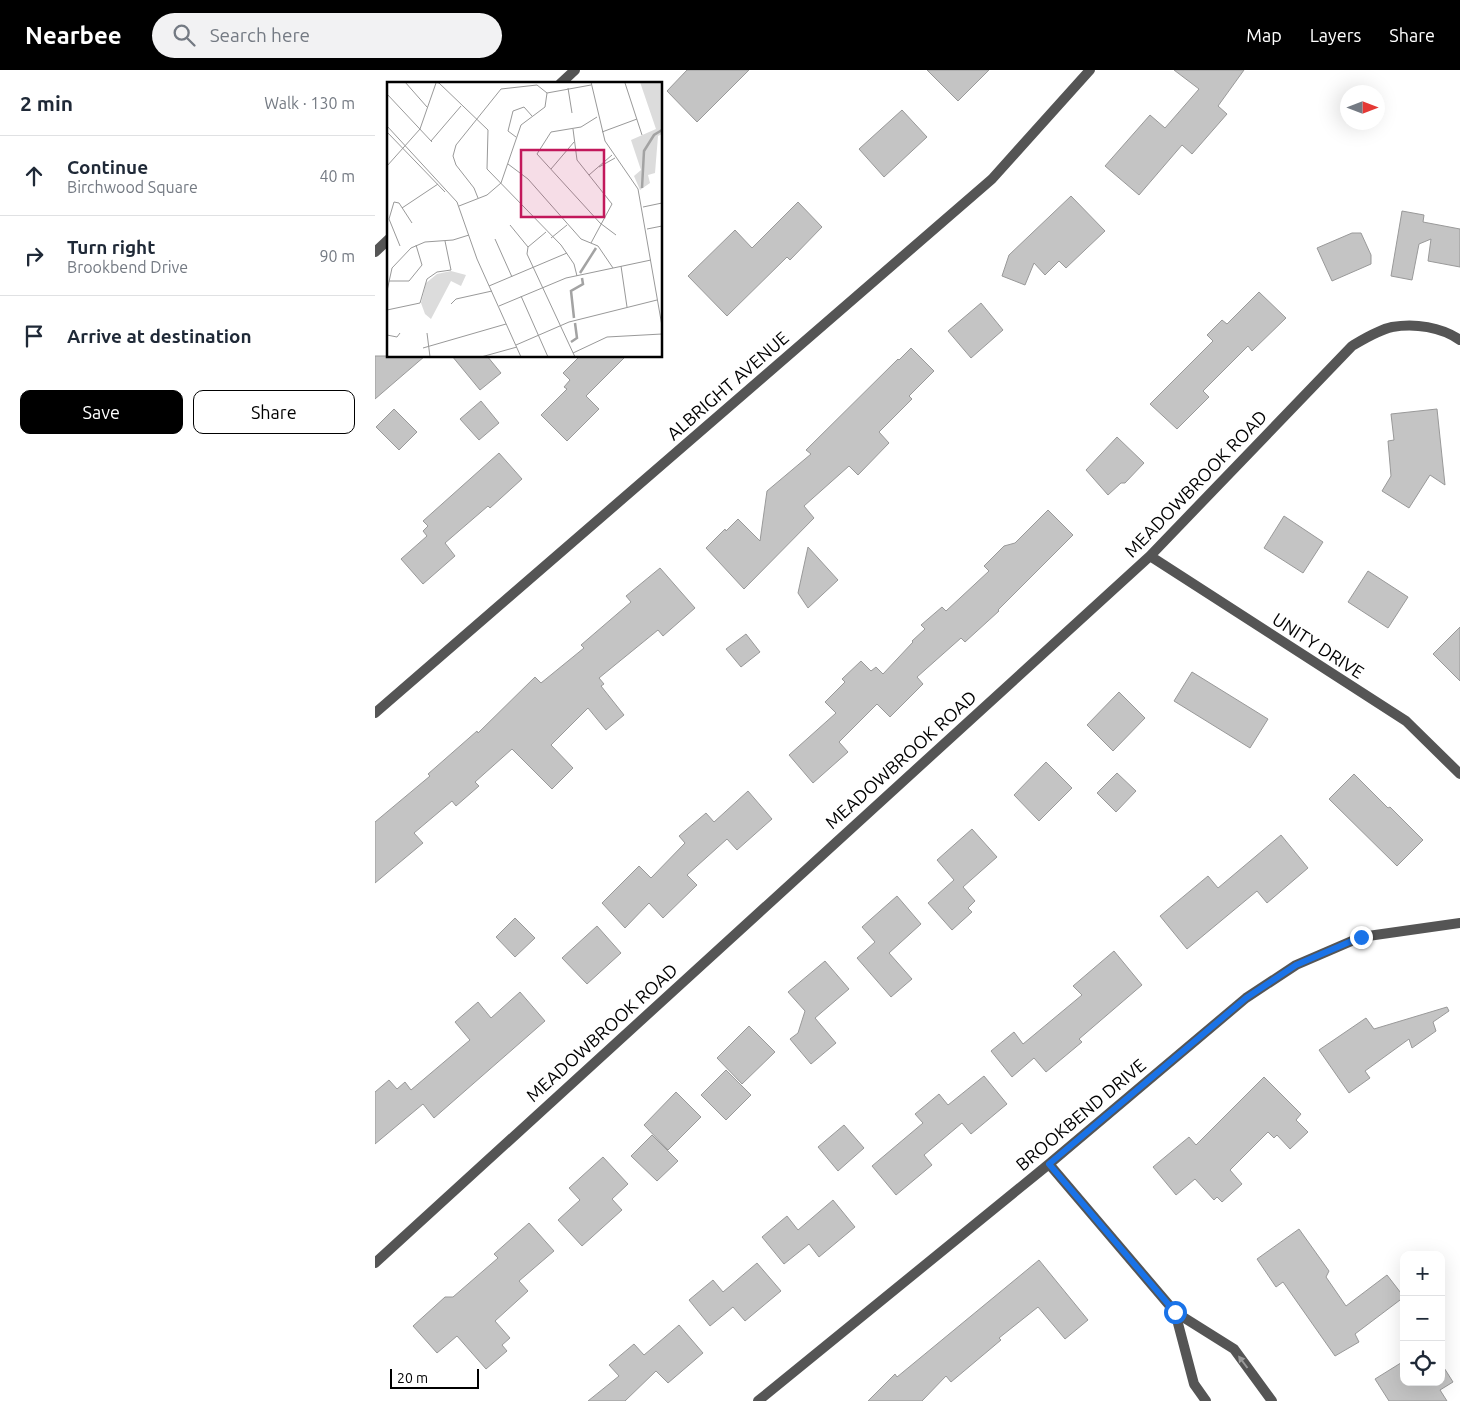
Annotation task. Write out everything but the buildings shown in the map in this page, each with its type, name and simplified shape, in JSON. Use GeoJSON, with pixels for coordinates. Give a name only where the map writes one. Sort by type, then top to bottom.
{"type":"FeatureCollection","features":[{"type":"Feature","properties":{"kind":"street"},"geometry":{"type":"LineString","coordinates":[[561,82],[575,70]]}},
{"type":"Feature","properties":{"kind":"street","name":"ALBRIGHT AVENUE"},"geometry":{"type":"LineString","coordinates":[[375,713],[991,180],[1090,70]]}},
{"type":"Feature","properties":{"kind":"street"},"geometry":{"type":"LineString","coordinates":[[375,252],[387,241]]}},
{"type":"Feature","properties":{"kind":"street","name":"MEADOWBROOK ROAD"},"geometry":{"type":"LineString","coordinates":[[375,1263],[1150,556],[1352,346],[1371,335],[1391,327],[1437,328],[1460,340]]}},
{"type":"Feature","properties":{"kind":"street","name":"UNITY DRIVE"},"geometry":{"type":"LineString","coordinates":[[1150,556],[1406,721],[1460,774]]}},
{"type":"Feature","properties":{"kind":"street","name":"BROOKBEND DRIVE"},"geometry":{"type":"LineString","coordinates":[[758,1401],[1049,1164],[1246,998],[1296,965],[1361,937],[1460,924]]}},
{"type":"Feature","properties":{"kind":"street"},"geometry":{"type":"LineString","coordinates":[[1049,1164],[1175,1312],[1233,1349],[1272,1401]]}},
{"type":"Feature","properties":{"kind":"street"},"geometry":{"type":"LineString","coordinates":[[1175,1312],[1194,1384],[1206,1401]]}},
{"type":"Feature","properties":{"kind":"route"},"geometry":{"type":"LineString","coordinates":[[1175,1312],[1049,1164],[1246,998],[1296,965],[1361,937]]}}]}
